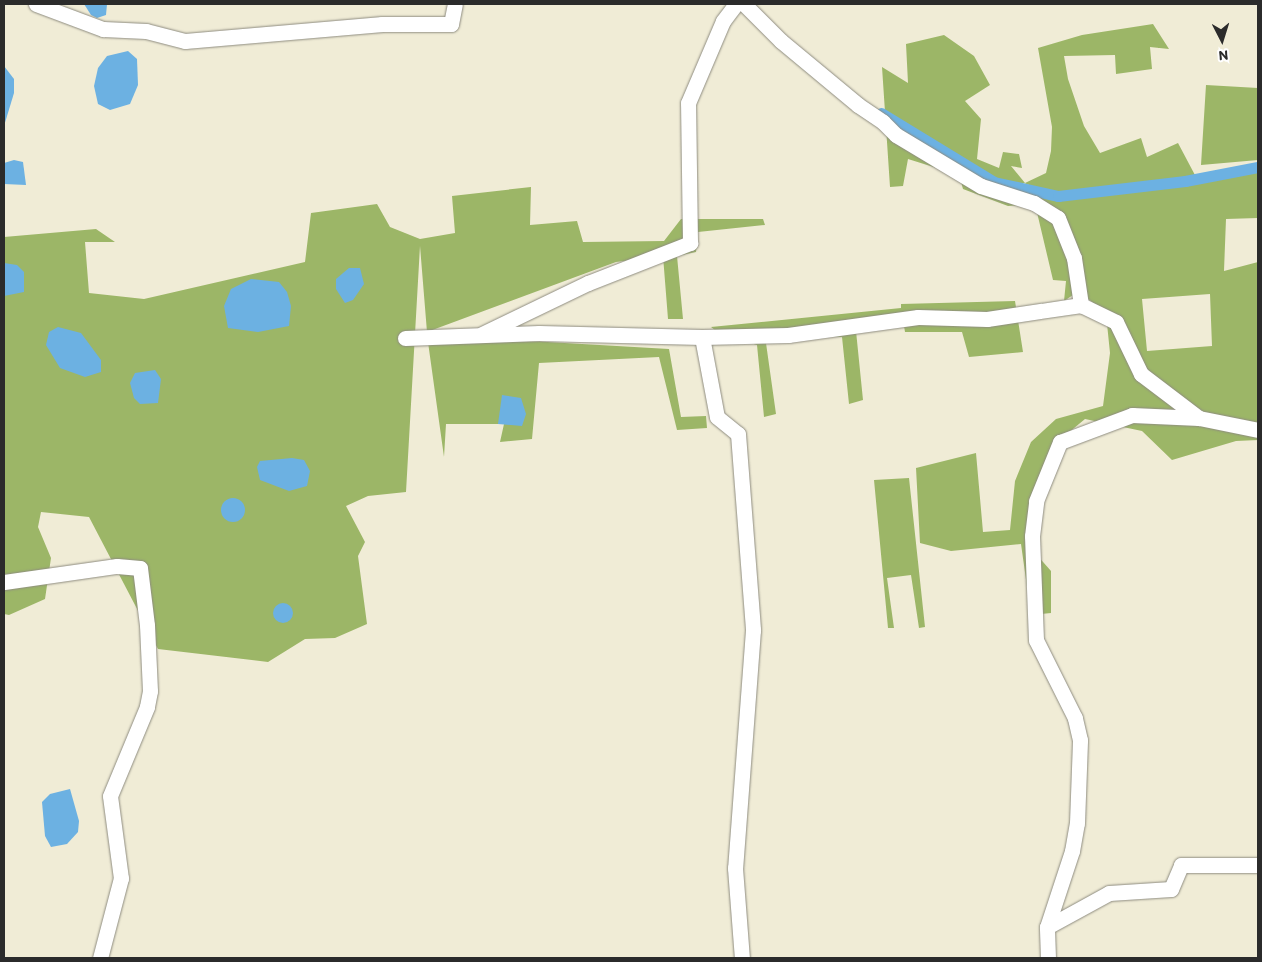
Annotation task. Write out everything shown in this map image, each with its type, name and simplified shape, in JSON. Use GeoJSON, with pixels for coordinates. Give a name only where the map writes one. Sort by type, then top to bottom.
{"type":"FeatureCollection","features":[{"type":"Feature","properties":{"kind":"street"},"geometry":{"type":"LineString","coordinates":[[36,4],[103,29],[146,31],[185,40],[382,24],[451,24],[455,4]]}},
{"type":"Feature","properties":{"kind":"street"},"geometry":{"type":"LineString","coordinates":[[480,335],[588,282],[690,244],[688,103],[723,20],[736,4]]}},
{"type":"Feature","properties":{"kind":"street"},"geometry":{"type":"LineString","coordinates":[[744,4],[781,42],[858,105],[883,122],[896,135],[982,186],[1034,202],[1058,218],[1074,258],[1081,305]]}},
{"type":"Feature","properties":{"kind":"street"},"geometry":{"type":"LineString","coordinates":[[405,338],[539,333],[702,337],[788,335],[918,317],[987,319],[1081,305],[1116,322],[1141,374],[1199,418]]}},
{"type":"Feature","properties":{"kind":"street"},"geometry":{"type":"LineString","coordinates":[[702,337],[717,417],[738,434],[753,630],[735,868],[742,958]]}},
{"type":"Feature","properties":{"kind":"street"},"geometry":{"type":"LineString","coordinates":[[1048,958],[1047,927],[1072,851],[1080,779],[1080,740],[1075,718],[1036,640],[1032,536],[1036,501],[1060,442],[1132,415],[1199,418],[1258,430]]}},
{"type":"Feature","properties":{"kind":"street"},"geometry":{"type":"LineString","coordinates":[[4,582],[117,566],[140,568],[148,625],[150,691],[147,707],[110,796],[121,878],[100,958]]}},
{"type":"Feature","properties":{"kind":"street"},"geometry":{"type":"LineString","coordinates":[[1047,927],[1109,893],[1171,889],[1181,865],[1258,865]]}},
{"type":"Feature","properties":{"kind":"green space"},"geometry":{"type":"Polygon","coordinates":[[[1153,24],[1169,49],[1150,47],[1152,69],[1116,74],[1115,55],[1064,56],[1068,79],[1084,126],[1100,153],[1141,138],[1147,157],[1178,143],[1196,177],[1258,167],[1258,218],[1226,219],[1224,271],[1258,262],[1258,440],[1236,441],[1172,460],[1142,431],[1085,419],[1056,443],[1029,516],[1040,534],[1036,554],[1051,571],[1051,613],[1031,615],[1021,544],[951,551],[920,543],[916,468],[976,453],[983,532],[1010,530],[1015,481],[1031,442],[1056,419],[1103,406],[1110,353],[1106,314],[1079,291],[1064,301],[1066,281],[1053,280],[1035,204],[1008,206],[963,189],[959,175],[908,159],[903,186],[890,187],[882,67],[908,83],[906,44],[944,35],[974,56],[990,85],[965,101],[981,119],[977,159],[999,168],[1003,152],[1019,154],[1022,168],[1011,166],[1025,183],[1046,173],[1051,151],[1052,127],[1038,48],[1082,35],[1153,24]],[[997,183],[1054,195],[1024,183],[997,183]],[[1210,294],[1142,299],[1147,351],[1212,346],[1210,294]]]}},
{"type":"Feature","properties":{"kind":"green space"},"geometry":{"type":"Polygon","coordinates":[[[1206,85],[1258,88],[1258,160],[1201,165],[1206,85]]]}},
{"type":"Feature","properties":{"kind":"green space"},"geometry":{"type":"Polygon","coordinates":[[[531,187],[530,225],[577,221],[583,242],[664,241],[681,219],[763,219],[765,225],[698,232],[696,252],[677,256],[683,319],[668,319],[663,256],[616,262],[427,332],[420,246],[406,492],[368,496],[346,506],[365,542],[358,556],[367,624],[335,638],[305,639],[268,662],[158,649],[89,517],[41,512],[38,527],[51,558],[45,599],[9,615],[4,614],[4,237],[96,229],[115,242],[85,242],[89,293],[144,299],[305,262],[311,213],[377,204],[390,227],[420,239],[455,233],[452,196],[531,187]]]}},
{"type":"Feature","properties":{"kind":"green space"},"geometry":{"type":"Polygon","coordinates":[[[1015,301],[1023,352],[969,357],[962,332],[905,332],[904,326],[856,331],[863,400],[849,404],[842,337],[765,336],[776,414],[764,417],[757,345],[720,334],[711,327],[901,308],[901,304],[1015,301]]]}},
{"type":"Feature","properties":{"kind":"green space"},"geometry":{"type":"Polygon","coordinates":[[[427,335],[669,349],[681,417],[706,416],[707,428],[677,430],[659,357],[539,363],[532,439],[500,442],[504,424],[446,424],[444,457],[427,335]]]}},
{"type":"Feature","properties":{"kind":"green space"},"geometry":{"type":"Polygon","coordinates":[[[909,478],[925,627],[919,628],[911,575],[887,578],[894,628],[888,628],[874,480],[909,478]]]}},
{"type":"Feature","properties":{"kind":"water"},"geometry":{"type":"Polygon","coordinates":[[[84,4],[107,4],[106,15],[97,18],[91,15],[84,4]]]}},
{"type":"Feature","properties":{"kind":"water"},"geometry":{"type":"Polygon","coordinates":[[[128,51],[137,59],[138,85],[130,104],[110,110],[98,104],[94,86],[98,68],[107,56],[128,51]]]}},
{"type":"Feature","properties":{"kind":"water"},"geometry":{"type":"Polygon","coordinates":[[[4,66],[14,79],[14,93],[4,126],[4,66]]]}},
{"type":"Feature","properties":{"kind":"water"},"geometry":{"type":"Polygon","coordinates":[[[14,160],[23,162],[26,185],[4,184],[4,163],[14,160]]]}},
{"type":"Feature","properties":{"kind":"water"},"geometry":{"type":"Polygon","coordinates":[[[4,263],[17,265],[24,272],[24,292],[4,296],[4,263]]]}},
{"type":"Feature","properties":{"kind":"water"},"geometry":{"type":"Polygon","coordinates":[[[349,268],[360,268],[364,284],[353,300],[345,303],[336,289],[336,279],[349,268]]]}},
{"type":"Feature","properties":{"kind":"water"},"geometry":{"type":"Polygon","coordinates":[[[251,279],[279,282],[287,292],[291,306],[289,326],[258,332],[228,328],[224,306],[231,289],[251,279]]]}},
{"type":"Feature","properties":{"kind":"water"},"geometry":{"type":"Polygon","coordinates":[[[58,327],[81,333],[101,360],[101,372],[85,377],[60,368],[46,345],[49,332],[58,327]]]}},
{"type":"Feature","properties":{"kind":"water"},"geometry":{"type":"Polygon","coordinates":[[[155,370],[161,379],[158,403],[140,404],[134,398],[130,383],[135,373],[155,370]]]}},
{"type":"Feature","properties":{"kind":"water"},"geometry":{"type":"Polygon","coordinates":[[[502,395],[521,398],[526,414],[522,426],[498,424],[502,395]]]}},
{"type":"Feature","properties":{"kind":"water"},"geometry":{"type":"Polygon","coordinates":[[[292,458],[304,460],[310,471],[307,486],[289,491],[260,480],[257,467],[260,461],[292,458]]]}},
{"type":"Feature","properties":{"kind":"water"},"geometry":{"type":"Polygon","coordinates":[[[233,498],[242,501],[245,510],[242,519],[233,522],[224,519],[221,510],[224,501],[233,498]]]}},
{"type":"Feature","properties":{"kind":"water"},"geometry":{"type":"Polygon","coordinates":[[[283,603],[290,606],[293,613],[290,620],[283,623],[276,620],[273,613],[276,606],[283,603]]]}},
{"type":"Feature","properties":{"kind":"water"},"geometry":{"type":"Polygon","coordinates":[[[70,789],[79,821],[78,832],[67,844],[51,847],[45,836],[42,802],[50,794],[70,789]]]}},
{"type":"Feature","properties":{"kind":"waterway"},"geometry":{"type":"LineString","coordinates":[[881,113],[994,182],[1058,196],[1185,181],[1258,167]]}}]}
